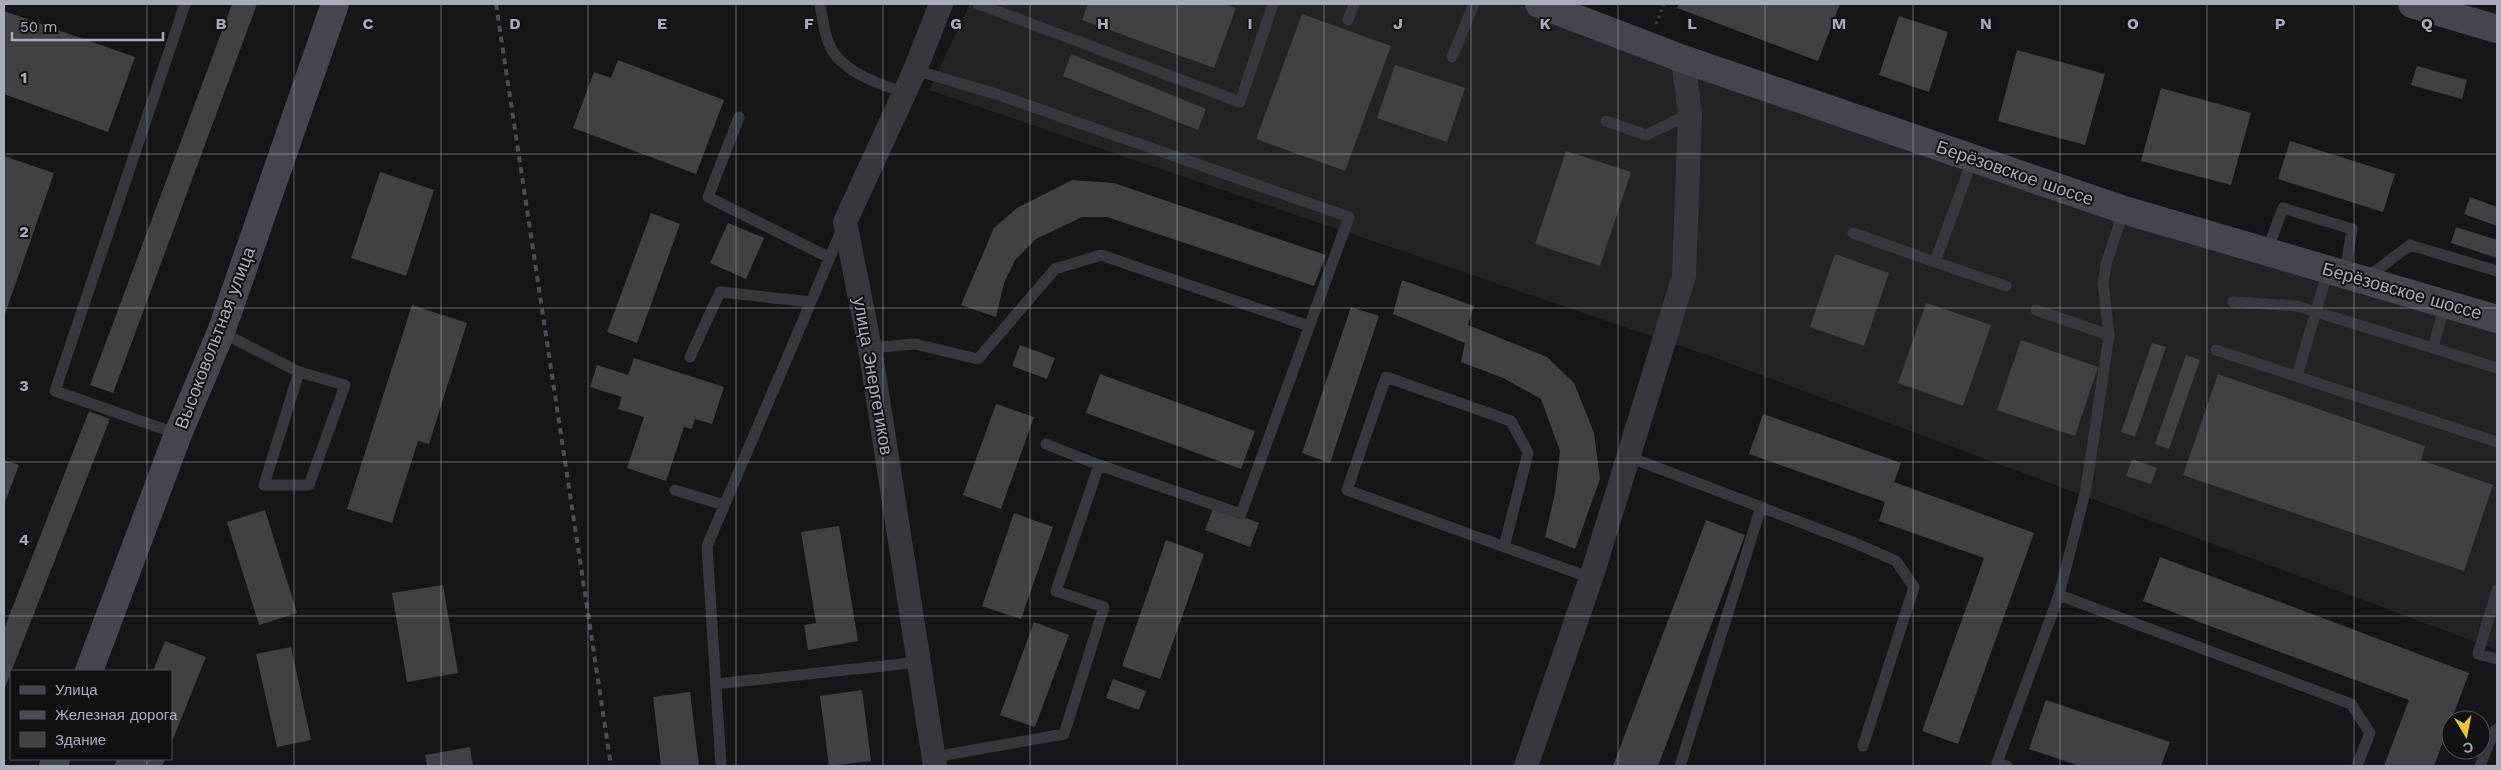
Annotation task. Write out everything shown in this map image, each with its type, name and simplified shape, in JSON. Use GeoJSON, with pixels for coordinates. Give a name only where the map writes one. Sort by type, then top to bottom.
{"type":"FeatureCollection","features":[{"type":"Feature","properties":{"kind":"main road","name":"Высоковольтная улица"},"geometry":{"type":"LineString","coordinates":[[89,670],[178,434],[221,332],[335,4]]}},
{"type":"Feature","properties":{"kind":"main road","name":"Берёзовское шоссе"},"geometry":{"type":"LineString","coordinates":[[1539,4],[1683,59],[2124,210],[2497,319]]}},
{"type":"Feature","properties":{"kind":"main road"},"geometry":{"type":"LineString","coordinates":[[2412,4],[2497,30]]}},
{"type":"Feature","properties":{"kind":"street"},"geometry":{"type":"LineString","coordinates":[[846,222],[915,70],[942,4]]}},
{"type":"Feature","properties":{"kind":"street"},"geometry":{"type":"LineString","coordinates":[[1526,766],[1591,578],[1684,276],[1690,114],[1683,59]]}},
{"type":"Feature","properties":{"kind":"street","name":"улица Энергетиков"},"geometry":{"type":"LineString","coordinates":[[846,222],[870,348],[935,762]]}},
{"type":"Feature","properties":{"kind":"lane"},"geometry":{"type":"LineString","coordinates":[[178,434],[55,391],[185,4]]}},
{"type":"Feature","properties":{"kind":"lane"},"geometry":{"type":"LineString","coordinates":[[820,4],[825,32],[835,55],[859,75],[904,93]]}},
{"type":"Feature","properties":{"kind":"lane"},"geometry":{"type":"LineString","coordinates":[[978,4],[1240,102],[1273,4]]}},
{"type":"Feature","properties":{"kind":"lane"},"geometry":{"type":"LineString","coordinates":[[1348,20],[1354,4]]}},
{"type":"Feature","properties":{"kind":"lane"},"geometry":{"type":"LineString","coordinates":[[1452,57],[1474,4]]}},
{"type":"Feature","properties":{"kind":"lane"},"geometry":{"type":"LineString","coordinates":[[915,70],[996,94],[1349,217],[1241,514],[1099,465],[1046,444]]}},
{"type":"Feature","properties":{"kind":"lane"},"geometry":{"type":"LineString","coordinates":[[1606,121],[1646,135],[1690,114]]}},
{"type":"Feature","properties":{"kind":"lane"},"geometry":{"type":"LineString","coordinates":[[739,117],[708,198],[830,258]]}},
{"type":"Feature","properties":{"kind":"lane"},"geometry":{"type":"LineString","coordinates":[[1935,262],[1973,158]]}},
{"type":"Feature","properties":{"kind":"lane"},"geometry":{"type":"LineString","coordinates":[[2267,252],[2284,208],[2352,229],[2346,274],[2297,376]]}},
{"type":"Feature","properties":{"kind":"lane"},"geometry":{"type":"LineString","coordinates":[[2007,766],[1997,763],[2059,595],[2086,489],[2109,335],[2103,284],[2106,264],[2124,210]]}},
{"type":"Feature","properties":{"kind":"lane"},"geometry":{"type":"LineString","coordinates":[[721,766],[707,546],[846,222]]}},
{"type":"Feature","properties":{"kind":"lane"},"geometry":{"type":"LineString","coordinates":[[1853,233],[2006,286]]}},
{"type":"Feature","properties":{"kind":"lane"},"geometry":{"type":"LineString","coordinates":[[2346,274],[2410,245],[2497,270]]}},
{"type":"Feature","properties":{"kind":"lane"},"geometry":{"type":"LineString","coordinates":[[870,348],[915,344],[978,358],[1055,269],[1101,255],[1309,326]]}},
{"type":"Feature","properties":{"kind":"lane"},"geometry":{"type":"LineString","coordinates":[[690,357],[720,292],[811,302]]}},
{"type":"Feature","properties":{"kind":"lane"},"geometry":{"type":"LineString","coordinates":[[2233,302],[2297,306],[2497,368]]}},
{"type":"Feature","properties":{"kind":"lane"},"geometry":{"type":"LineString","coordinates":[[2433,348],[2446,303]]}},
{"type":"Feature","properties":{"kind":"lane"},"geometry":{"type":"LineString","coordinates":[[2036,310],[2109,335]]}},
{"type":"Feature","properties":{"kind":"lane"},"geometry":{"type":"LineString","coordinates":[[221,332],[300,372],[345,385],[309,485],[264,485],[300,372]]}},
{"type":"Feature","properties":{"kind":"lane"},"geometry":{"type":"LineString","coordinates":[[2216,350],[2497,442]]}},
{"type":"Feature","properties":{"kind":"lane"},"geometry":{"type":"LineString","coordinates":[[1504,547],[1528,453],[1511,422],[1386,377],[1347,490],[1504,547],[1591,578]]}},
{"type":"Feature","properties":{"kind":"lane"},"geometry":{"type":"LineString","coordinates":[[1629,457],[1855,543],[1896,561],[1914,587],[1863,746]]}},
{"type":"Feature","properties":{"kind":"lane"},"geometry":{"type":"LineString","coordinates":[[935,762],[1064,734],[1104,607],[1056,591],[1099,465]]}},
{"type":"Feature","properties":{"kind":"lane"},"geometry":{"type":"LineString","coordinates":[[675,490],[724,506]]}},
{"type":"Feature","properties":{"kind":"lane"},"geometry":{"type":"LineString","coordinates":[[1680,766],[1761,507]]}},
{"type":"Feature","properties":{"kind":"lane"},"geometry":{"type":"LineString","coordinates":[[2497,590],[2478,654],[2497,659]]}},
{"type":"Feature","properties":{"kind":"lane"},"geometry":{"type":"LineString","coordinates":[[2059,595],[2351,704],[2370,733],[2357,766]]}},
{"type":"Feature","properties":{"kind":"lane"},"geometry":{"type":"LineString","coordinates":[[716,684],[920,662]]}},
{"type":"Feature","properties":{"kind":"lane"},"geometry":{"type":"LineString","coordinates":[[2480,766],[2494,731],[2497,729]]}},
{"type":"Feature","properties":{"kind":"shaded area"},"geometry":{"type":"Polygon","coordinates":[[[970,4],[1516,4],[2497,331],[2497,650],[1707,355],[929,90],[970,4]]]}},
{"type":"Feature","properties":{"kind":"building"},"geometry":{"type":"Polygon","coordinates":[[[232,4],[257,4],[113,393],[90,385],[232,4]]]}},
{"type":"Feature","properties":{"kind":"building"},"geometry":{"type":"Polygon","coordinates":[[[1088,4],[1225,4],[1236,8],[1214,68],[1082,20],[1088,4]]]}},
{"type":"Feature","properties":{"kind":"building"},"geometry":{"type":"Polygon","coordinates":[[[1679,4],[1840,4],[1818,61],[1677,8],[1679,4]]]}},
{"type":"Feature","properties":{"kind":"building"},"geometry":{"type":"Polygon","coordinates":[[[4,11],[135,57],[108,132],[4,94],[4,11]]]}},
{"type":"Feature","properties":{"kind":"building"},"geometry":{"type":"Polygon","coordinates":[[[1302,14],[1391,46],[1345,171],[1256,139],[1302,14]]]}},
{"type":"Feature","properties":{"kind":"building"},"geometry":{"type":"Polygon","coordinates":[[[1899,16],[1948,32],[1929,92],[1879,75],[1899,16]]]}},
{"type":"Feature","properties":{"kind":"building"},"geometry":{"type":"Polygon","coordinates":[[[2017,50],[2105,74],[2085,145],[1998,121],[2017,50]]]}},
{"type":"Feature","properties":{"kind":"building"},"geometry":{"type":"Polygon","coordinates":[[[1071,54],[1206,109],[1198,130],[1063,76],[1071,54]]]}},
{"type":"Feature","properties":{"kind":"building"},"geometry":{"type":"Polygon","coordinates":[[[618,60],[724,100],[696,174],[573,128],[594,72],[611,78],[618,60]]]}},
{"type":"Feature","properties":{"kind":"building"},"geometry":{"type":"Polygon","coordinates":[[[1395,65],[1465,88],[1447,142],[1377,118],[1395,65]]]}},
{"type":"Feature","properties":{"kind":"building"},"geometry":{"type":"Polygon","coordinates":[[[2417,66],[2467,80],[2462,99],[2411,85],[2417,66]]]}},
{"type":"Feature","properties":{"kind":"building"},"geometry":{"type":"Polygon","coordinates":[[[2161,88],[2251,113],[2231,185],[2141,161],[2161,88]]]}},
{"type":"Feature","properties":{"kind":"building"},"geometry":{"type":"Polygon","coordinates":[[[2290,141],[2395,174],[2383,212],[2278,179],[2290,141]]]}},
{"type":"Feature","properties":{"kind":"building"},"geometry":{"type":"Polygon","coordinates":[[[1566,151],[1631,172],[1600,266],[1535,244],[1566,151]]]}},
{"type":"Feature","properties":{"kind":"building"},"geometry":{"type":"Polygon","coordinates":[[[4,156],[54,173],[4,317],[4,156]]]}},
{"type":"Feature","properties":{"kind":"building"},"geometry":{"type":"Polygon","coordinates":[[[380,172],[434,190],[406,276],[351,258],[380,172]]]}},
{"type":"Feature","properties":{"kind":"building"},"geometry":{"type":"Polygon","coordinates":[[[1072,180],[1114,183],[1326,255],[1314,286],[1107,217],[1082,217],[1036,239],[1015,260],[1004,283],[996,317],[961,305],[994,228],[1017,208],[1072,180]]]}},
{"type":"Feature","properties":{"kind":"building"},"geometry":{"type":"Polygon","coordinates":[[[2470,197],[2497,207],[2497,226],[2464,214],[2470,197]]]}},
{"type":"Feature","properties":{"kind":"building"},"geometry":{"type":"Polygon","coordinates":[[[651,213],[680,224],[637,343],[607,332],[651,213]]]}},
{"type":"Feature","properties":{"kind":"building"},"geometry":{"type":"Polygon","coordinates":[[[728,223],[764,238],[746,279],[710,263],[728,223]]]}},
{"type":"Feature","properties":{"kind":"building"},"geometry":{"type":"Polygon","coordinates":[[[2456,227],[2497,240],[2497,258],[2451,243],[2456,227]]]}},
{"type":"Feature","properties":{"kind":"building"},"geometry":{"type":"Polygon","coordinates":[[[1835,254],[1889,273],[1864,346],[1810,327],[1835,254]]]}},
{"type":"Feature","properties":{"kind":"building"},"geometry":{"type":"Polygon","coordinates":[[[1402,280],[1474,306],[1468,325],[1547,357],[1574,383],[1594,433],[1600,479],[1575,549],[1545,537],[1555,493],[1560,451],[1541,399],[1503,378],[1461,362],[1465,343],[1393,314],[1402,280]]]}},
{"type":"Feature","properties":{"kind":"building"},"geometry":{"type":"Polygon","coordinates":[[[1926,303],[1991,325],[1963,406],[1898,383],[1926,303]]]}},
{"type":"Feature","properties":{"kind":"building"},"geometry":{"type":"Polygon","coordinates":[[[412,305],[467,323],[429,444],[418,441],[392,523],[347,509],[412,305]]]}},
{"type":"Feature","properties":{"kind":"building"},"geometry":{"type":"Polygon","coordinates":[[[1351,307],[1379,316],[1330,463],[1302,453],[1351,307]]]}},
{"type":"Feature","properties":{"kind":"building"},"geometry":{"type":"Polygon","coordinates":[[[2021,340],[2098,367],[2075,436],[1997,410],[2021,340]]]}},
{"type":"Feature","properties":{"kind":"building"},"geometry":{"type":"Polygon","coordinates":[[[2152,343],[2166,347],[2135,437],[2121,432],[2152,343]]]}},
{"type":"Feature","properties":{"kind":"building"},"geometry":{"type":"Polygon","coordinates":[[[1020,345],[1055,358],[1047,379],[1012,366],[1020,345]]]}},
{"type":"Feature","properties":{"kind":"building"},"geometry":{"type":"Polygon","coordinates":[[[2186,355],[2200,360],[2169,449],[2155,444],[2186,355]]]}},
{"type":"Feature","properties":{"kind":"building"},"geometry":{"type":"Polygon","coordinates":[[[634,358],[724,387],[712,424],[695,419],[692,429],[684,427],[666,481],[627,468],[644,417],[618,409],[622,397],[590,387],[597,365],[628,375],[634,358]]]}},
{"type":"Feature","properties":{"kind":"building"},"geometry":{"type":"Polygon","coordinates":[[[1100,374],[1255,431],[1241,469],[1086,413],[1100,374]]]}},
{"type":"Feature","properties":{"kind":"building"},"geometry":{"type":"Polygon","coordinates":[[[2218,374],[2425,446],[2421,460],[2493,485],[2464,571],[2183,475],[2218,374]]]}},
{"type":"Feature","properties":{"kind":"building"},"geometry":{"type":"Polygon","coordinates":[[[996,404],[1034,417],[1001,509],[963,495],[996,404]]]}},
{"type":"Feature","properties":{"kind":"building"},"geometry":{"type":"Polygon","coordinates":[[[89,411],[110,419],[12,670],[10,670],[4,690],[4,629],[89,411]]]}},
{"type":"Feature","properties":{"kind":"building"},"geometry":{"type":"Polygon","coordinates":[[[1763,414],[1901,463],[1894,482],[2034,533],[1958,744],[1922,731],[1984,558],[1879,521],[1885,502],[1749,454],[1763,414]]]}},
{"type":"Feature","properties":{"kind":"building"},"geometry":{"type":"Polygon","coordinates":[[[2132,459],[2157,468],[2151,484],[2126,476],[2132,459]]]}},
{"type":"Feature","properties":{"kind":"building"},"geometry":{"type":"Polygon","coordinates":[[[4,460],[19,465],[4,505],[4,460]]]}},
{"type":"Feature","properties":{"kind":"building"},"geometry":{"type":"Polygon","coordinates":[[[1214,506],[1259,523],[1250,547],[1205,530],[1214,506]]]}},
{"type":"Feature","properties":{"kind":"building"},"geometry":{"type":"Polygon","coordinates":[[[265,510],[297,613],[259,625],[227,522],[265,510]]]}},
{"type":"Feature","properties":{"kind":"building"},"geometry":{"type":"Polygon","coordinates":[[[1014,513],[1053,527],[1021,619],[982,606],[1014,513]]]}},
{"type":"Feature","properties":{"kind":"building"},"geometry":{"type":"Polygon","coordinates":[[[1706,520],[1745,535],[1658,766],[1613,766],[1706,520]]]}},
{"type":"Feature","properties":{"kind":"building"},"geometry":{"type":"Polygon","coordinates":[[[839,526],[858,641],[808,650],[804,625],[816,623],[801,532],[839,526]]]}},
{"type":"Feature","properties":{"kind":"building"},"geometry":{"type":"Polygon","coordinates":[[[1166,540],[1204,554],[1160,679],[1122,666],[1166,540]]]}},
{"type":"Feature","properties":{"kind":"building"},"geometry":{"type":"Polygon","coordinates":[[[2160,557],[2469,673],[2455,710],[2441,710],[2441,747],[2434,766],[2384,766],[2409,700],[2143,601],[2160,557]]]}},
{"type":"Feature","properties":{"kind":"building"},"geometry":{"type":"Polygon","coordinates":[[[443,585],[458,673],[407,682],[392,593],[443,585]]]}},
{"type":"Feature","properties":{"kind":"building"},"geometry":{"type":"Polygon","coordinates":[[[1034,622],[1069,635],[1035,727],[1000,715],[1034,622]]]}},
{"type":"Feature","properties":{"kind":"building"},"geometry":{"type":"Polygon","coordinates":[[[165,641],[206,657],[172,742],[172,670],[153,670],[165,641]]]}},
{"type":"Feature","properties":{"kind":"building"},"geometry":{"type":"Polygon","coordinates":[[[291,647],[311,740],[277,747],[256,654],[291,647]]]}},
{"type":"Feature","properties":{"kind":"building"},"geometry":{"type":"Polygon","coordinates":[[[1113,679],[1146,691],[1139,710],[1106,698],[1113,679]]]}},
{"type":"Feature","properties":{"kind":"building"},"geometry":{"type":"Polygon","coordinates":[[[862,690],[871,761],[829,766],[820,696],[862,690]]]}},
{"type":"Feature","properties":{"kind":"building"},"geometry":{"type":"Polygon","coordinates":[[[690,692],[699,766],[661,766],[653,697],[690,692]]]}},
{"type":"Feature","properties":{"kind":"building"},"geometry":{"type":"Polygon","coordinates":[[[2046,700],[2170,742],[2161,766],[2080,766],[2029,749],[2046,700]]]}},
{"type":"Feature","properties":{"kind":"building"},"geometry":{"type":"Polygon","coordinates":[[[470,747],[473,766],[427,766],[425,755],[470,747]]]}},
{"type":"Feature","properties":{"kind":"building"},"geometry":{"type":"Polygon","coordinates":[[[117,760],[165,760],[162,766],[114,766],[117,760]]]}},
{"type":"Feature","properties":{"kind":"railway"},"geometry":{"type":"LineString","coordinates":[[496,4],[611,766]]}}]}
